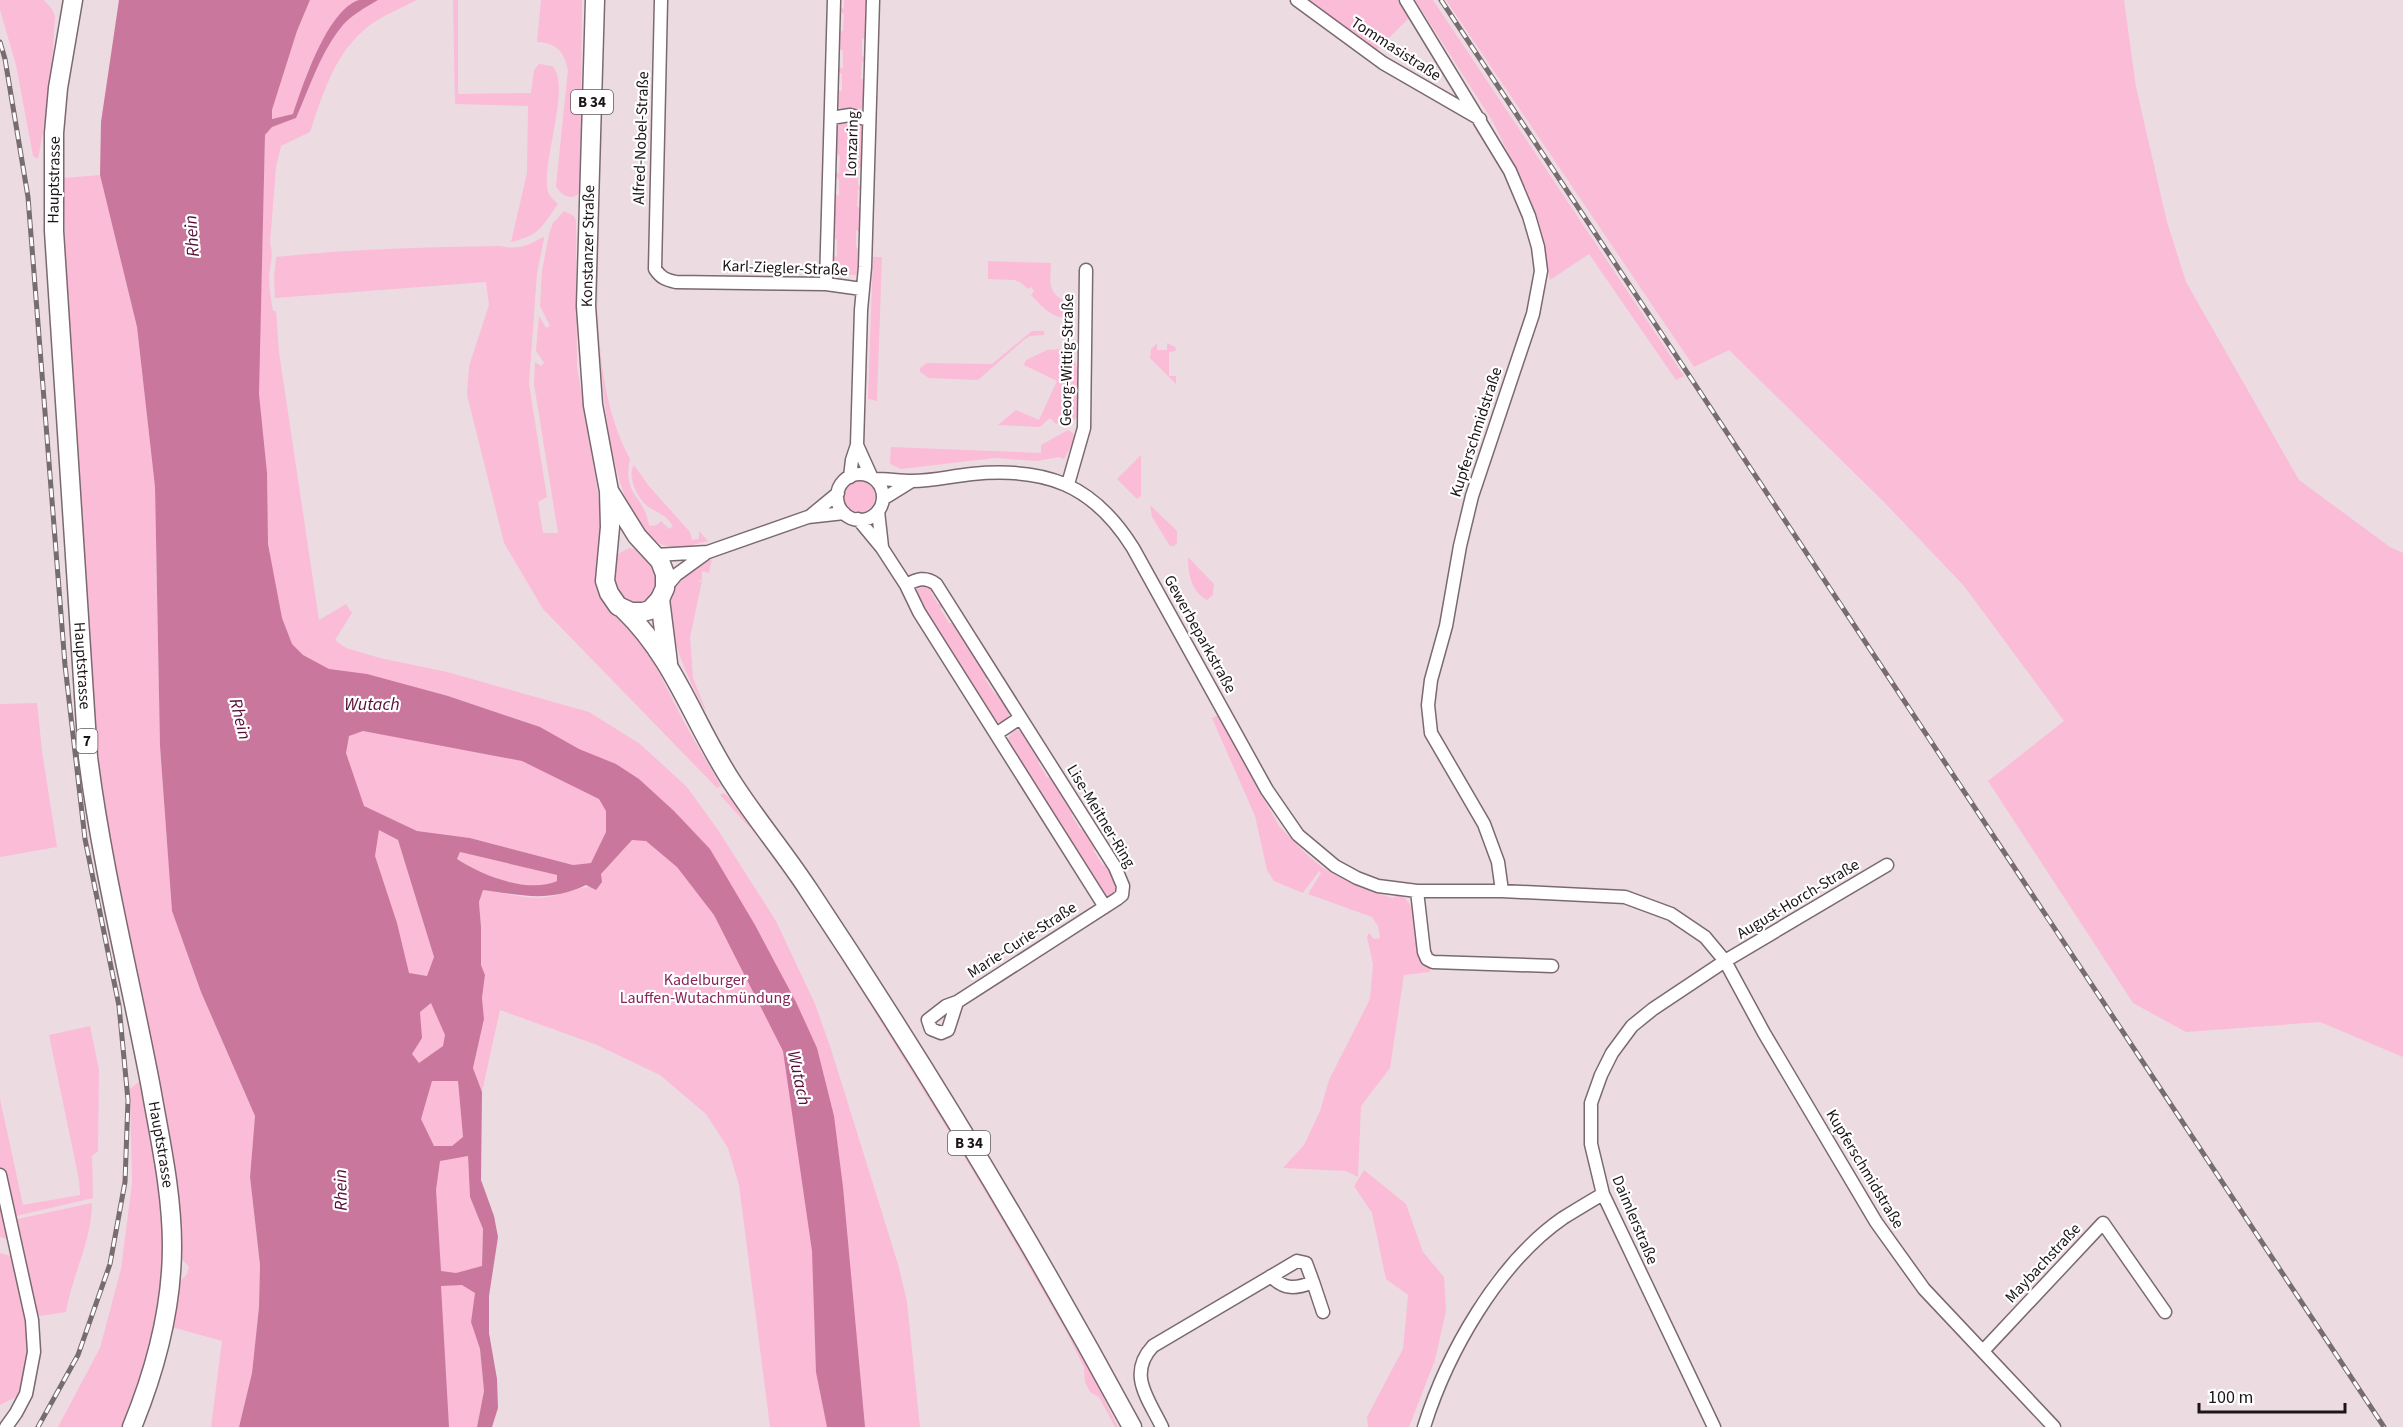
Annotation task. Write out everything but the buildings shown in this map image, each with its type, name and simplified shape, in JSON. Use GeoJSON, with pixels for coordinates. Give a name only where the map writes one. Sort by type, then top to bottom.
{"type":"FeatureCollection","features":[{"type":"Feature","properties":{"kind":"main road","name":"Hauptstrasse"},"geometry":{"type":"LineString","coordinates":[[73,0],[58,88],[54,133],[54,231],[88,757],[95,815],[136,1009],[170,1194],[171,1270],[163,1324],[150,1378],[132,1427]]}},
{"type":"Feature","properties":{"kind":"main road","name":"Konstanzer Straße"},"geometry":{"type":"LineString","coordinates":[[595,0],[586,306],[593,405],[609,491],[610,526],[605,573],[606,588],[613,600],[624,610]]}},
{"type":"Feature","properties":{"kind":"main road","name":"Konstanzer Straße"},"geometry":{"type":"LineString","coordinates":[[609,491],[629,526],[650,550],[665,574],[663,594]]}},
{"type":"Feature","properties":{"kind":"main road"},"geometry":{"type":"LineString","coordinates":[[608,559],[614,550],[624,545],[638,544],[650,550]]}},
{"type":"Feature","properties":{"kind":"main road"},"geometry":{"type":"LineString","coordinates":[[624,610],[643,612],[650,609],[663,594]]}},
{"type":"Feature","properties":{"kind":"main road","name":"B 34"},"geometry":{"type":"LineString","coordinates":[[663,594],[669,664]]}},
{"type":"Feature","properties":{"kind":"main road","name":"B 34"},"geometry":{"type":"LineString","coordinates":[[624,610],[669,664],[694,717],[733,784],[810,892],[969,1144],[1091,1351],[1132,1427]]}},
{"type":"Feature","properties":{"kind":"street","name":"Alfred-Nobel-Straße"},"geometry":{"type":"LineString","coordinates":[[660,276],[653,261],[662,0]]}},
{"type":"Feature","properties":{"kind":"street","name":"Lonzaring"},"geometry":{"type":"LineString","coordinates":[[826,284],[834,0]]}},
{"type":"Feature","properties":{"kind":"street","name":"Lonzaring"},"geometry":{"type":"LineString","coordinates":[[862,289],[865,267],[873,0]]}},
{"type":"Feature","properties":{"kind":"street","name":"Tommasistraße"},"geometry":{"type":"LineString","coordinates":[[1297,0],[1383,63],[1481,120]]}},
{"type":"Feature","properties":{"kind":"street","name":"Kupferschmidstraße"},"geometry":{"type":"LineString","coordinates":[[1406,0],[1510,171],[1529,216],[1538,247],[1541,271],[1533,314],[1472,496],[1460,546],[1446,626],[1431,680],[1428,705],[1431,733],[1484,824],[1498,862],[1502,891]]}},
{"type":"Feature","properties":{"kind":"street"},"geometry":{"type":"LineString","coordinates":[[831,118],[850,115],[869,120]]}},
{"type":"Feature","properties":{"kind":"street","name":"Georg-Wittig-Straße"},"geometry":{"type":"LineString","coordinates":[[1068,484],[1084,428],[1086,270]]}},
{"type":"Feature","properties":{"kind":"street","name":"Karl-Ziegler-Straße"},"geometry":{"type":"LineString","coordinates":[[660,276],[676,282],[826,284],[862,289],[857,445],[850,477]]}},
{"type":"Feature","properties":{"kind":"street","name":"Karl-Ziegler-Straße"},"geometry":{"type":"LineString","coordinates":[[857,445],[873,478]]}},
{"type":"Feature","properties":{"kind":"street","name":"Gewerbeparkstraße"},"geometry":{"type":"LineString","coordinates":[[850,477],[864,474],[873,478],[912,481],[1003,472],[1044,476],[1068,484],[1086,495],[1106,511],[1121,528],[1267,790],[1298,835],[1335,866],[1357,878],[1378,886],[1417,891],[1502,891],[1625,897],[1671,914]]}},
{"type":"Feature","properties":{"kind":"street"},"geometry":{"type":"LineString","coordinates":[[808,517],[838,493],[844,481],[850,477]]}},
{"type":"Feature","properties":{"kind":"street"},"geometry":{"type":"LineString","coordinates":[[873,478],[880,484],[883,499],[878,512],[882,548]]}},
{"type":"Feature","properties":{"kind":"street","name":"Gewerbeparkstraße"},"geometry":{"type":"LineString","coordinates":[[883,499],[912,481]]}},
{"type":"Feature","properties":{"kind":"street"},"geometry":{"type":"LineString","coordinates":[[838,493],[838,500],[844,513]]}},
{"type":"Feature","properties":{"kind":"street"},"geometry":{"type":"LineString","coordinates":[[663,594],[683,569],[708,552],[808,517],[844,513],[858,519],[865,519],[878,512]]}},
{"type":"Feature","properties":{"kind":"street"},"geometry":{"type":"LineString","coordinates":[[858,519],[882,548],[906,585],[919,612],[1105,907]]}},
{"type":"Feature","properties":{"kind":"street"},"geometry":{"type":"LineString","coordinates":[[650,550],[708,552]]}},
{"type":"Feature","properties":{"kind":"street","name":"Lise-Meitner-Ring"},"geometry":{"type":"LineString","coordinates":[[906,585],[922,579],[929,579],[936,584],[1115,867],[1123,886],[1122,895],[1105,907]]}},
{"type":"Feature","properties":{"kind":"street"},"geometry":{"type":"LineString","coordinates":[[996,734],[1020,718]]}},
{"type":"Feature","properties":{"kind":"street","name":"August-Horch-Straße"},"geometry":{"type":"LineString","coordinates":[[1725,961],[1887,865]]}},
{"type":"Feature","properties":{"kind":"street"},"geometry":{"type":"LineString","coordinates":[[1417,891],[1424,952],[1427,959],[1433,962],[1552,966]]}},
{"type":"Feature","properties":{"kind":"street","name":"Marie-Curie-Straße"},"geometry":{"type":"LineString","coordinates":[[957,1002],[1105,907]]}},
{"type":"Feature","properties":{"kind":"street","name":"Kupferschmidstraße"},"geometry":{"type":"LineString","coordinates":[[1671,914],[1705,937],[1725,961],[1764,1033],[1876,1222],[1924,1289],[2054,1427]]}},
{"type":"Feature","properties":{"kind":"street","name":"Daimlerstraße"},"geometry":{"type":"LineString","coordinates":[[1714,1427],[1603,1194],[1591,1144],[1592,1104],[1601,1075],[1612,1053],[1632,1026],[1653,1009],[1725,961]]}},
{"type":"Feature","properties":{"kind":"street"},"geometry":{"type":"LineString","coordinates":[[0,1175],[32,1320],[34,1352],[26,1394],[6,1427]]}},
{"type":"Feature","properties":{"kind":"street"},"geometry":{"type":"LineString","coordinates":[[1424,1427],[1435,1392],[1461,1337],[1477,1312],[1517,1260],[1561,1219],[1603,1194]]}},
{"type":"Feature","properties":{"kind":"street","name":"Maybachstraße"},"geometry":{"type":"LineString","coordinates":[[1983,1351],[2103,1223],[2165,1312]]}},
{"type":"Feature","properties":{"kind":"street"},"geometry":{"type":"LineString","coordinates":[[1162,1427],[1140,1375],[1144,1356],[1153,1346],[1302,1260],[1306,1263],[1323,1312]]}},
{"type":"Feature","properties":{"kind":"street"},"geometry":{"type":"LineString","coordinates":[[1271,1276],[1276,1282],[1293,1288],[1312,1282]]}},
{"type":"Feature","properties":{"kind":"green space"},"geometry":{"type":"Polygon","coordinates":[[[0,0],[44,0],[55,16],[50,94],[38,159],[33,156],[16,65],[0,10],[0,0]]]}},
{"type":"Feature","properties":{"kind":"green space"},"geometry":{"type":"Polygon","coordinates":[[[310,0],[359,0],[337,17],[309,68],[293,114],[272,119],[272,110],[297,31],[310,0]]]}},
{"type":"Feature","properties":{"kind":"green space","name":"Kadelburger Lauffen-Wutachmündung"},"geometry":{"type":"Polygon","coordinates":[[[378,0],[417,0],[379,19],[353,41],[334,69],[310,132],[281,146],[276,167],[270,243],[272,256],[270,290],[273,311],[276,311],[279,352],[319,620],[346,604],[352,613],[335,640],[346,648],[380,658],[447,672],[589,712],[640,744],[687,787],[718,830],[776,921],[815,1004],[898,1264],[907,1302],[920,1427],[770,1427],[739,1185],[728,1148],[706,1114],[660,1075],[597,1045],[500,1010],[482,1092],[473,1068],[484,1019],[482,998],[485,975],[481,965],[479,902],[482,890],[539,898],[552,896],[592,887],[607,866],[591,863],[573,865],[470,838],[417,831],[385,816],[390,836],[398,840],[434,957],[429,972],[444,1025],[449,1081],[458,1081],[463,1137],[454,1158],[468,1156],[470,1197],[483,1229],[482,1267],[463,1271],[475,1293],[471,1322],[480,1349],[484,1391],[477,1427],[361,1427],[216,509],[261,300],[265,135],[272,127],[296,118],[322,58],[335,35],[359,11],[378,0]]]}},
{"type":"Feature","properties":{"kind":"green space"},"geometry":{"type":"Polygon","coordinates":[[[453,0],[458,0],[458,94],[531,93],[534,70],[539,64],[552,66],[557,76],[559,90],[547,183],[549,194],[558,204],[539,229],[511,242],[527,173],[528,106],[455,104],[453,0]]]}},
{"type":"Feature","properties":{"kind":"green space"},"geometry":{"type":"Polygon","coordinates":[[[541,0],[582,0],[580,192],[573,197],[566,196],[556,186],[568,70],[558,49],[549,44],[537,42],[541,0]]]}},
{"type":"Feature","properties":{"kind":"green space"},"geometry":{"type":"Polygon","coordinates":[[[844,0],[868,0],[869,43],[862,38],[862,56],[869,61],[868,65],[862,61],[861,78],[868,83],[864,106],[860,111],[839,108],[835,87],[842,92],[842,74],[835,69],[836,65],[843,69],[843,51],[836,46],[837,28],[843,32],[844,14],[837,9],[837,5],[844,9],[844,0]]]}},
{"type":"Feature","properties":{"kind":"green space"},"geometry":{"type":"Polygon","coordinates":[[[1308,0],[1398,0],[1409,18],[1376,51],[1308,0]]]}},
{"type":"Feature","properties":{"kind":"green space"},"geometry":{"type":"Polygon","coordinates":[[[1415,0],[1433,0],[1684,376],[1676,380],[1589,254],[1550,280],[1536,214],[1525,187],[1493,122],[1415,0]]]}},
{"type":"Feature","properties":{"kind":"green space"},"geometry":{"type":"Polygon","coordinates":[[[1446,0],[2124,0],[2136,87],[2167,222],[2186,282],[2299,480],[2390,547],[2403,553],[2403,1057],[2320,1022],[2186,1032],[2133,1003],[1988,781],[2064,721],[1964,586],[1884,502],[1729,350],[1694,367],[1446,0]]]}},
{"type":"Feature","properties":{"kind":"green space"},"geometry":{"type":"Polygon","coordinates":[[[840,124],[861,126],[865,140],[865,171],[858,167],[858,185],[864,193],[858,189],[857,206],[864,212],[863,234],[856,230],[856,247],[863,252],[860,271],[855,275],[833,274],[830,271],[830,253],[837,257],[837,240],[830,235],[832,192],[839,196],[839,179],[832,173],[833,170],[839,174],[840,156],[833,151],[833,148],[835,133],[840,124]]]}},
{"type":"Feature","properties":{"kind":"green space"},"geometry":{"type":"Polygon","coordinates":[[[100,175],[137,327],[155,487],[160,746],[172,911],[201,992],[255,1116],[250,1177],[260,1265],[259,1307],[252,1373],[239,1427],[211,1427],[222,1341],[172,1327],[178,1283],[187,1274],[189,1267],[179,1256],[98,782],[68,321],[63,178],[100,175]]]}},
{"type":"Feature","properties":{"kind":"green space"},"geometry":{"type":"Polygon","coordinates":[[[564,211],[574,216],[576,221],[577,367],[602,518],[596,574],[597,585],[606,605],[626,622],[648,651],[685,724],[721,786],[717,788],[543,609],[504,543],[467,395],[469,366],[489,305],[486,282],[275,298],[276,257],[388,249],[517,247],[543,237],[537,273],[529,384],[547,497],[538,502],[543,533],[558,533],[534,384],[535,362],[541,366],[544,363],[536,351],[539,316],[546,328],[550,326],[540,306],[542,271],[553,223],[564,211]]]}},
{"type":"Feature","properties":{"kind":"green space"},"geometry":{"type":"Polygon","coordinates":[[[599,215],[598,308],[603,371],[617,431],[630,459],[628,472],[631,489],[647,516],[649,526],[657,525],[661,521],[669,529],[673,526],[665,517],[646,505],[638,494],[632,476],[634,465],[648,485],[690,532],[692,540],[699,539],[699,531],[708,541],[674,547],[655,541],[635,519],[620,483],[610,439],[599,338],[597,290],[597,216],[599,215]]]}},
{"type":"Feature","properties":{"kind":"green space"},"geometry":{"type":"Polygon","coordinates":[[[873,257],[882,257],[877,401],[868,399],[873,257]]]}},
{"type":"Feature","properties":{"kind":"green space"},"geometry":{"type":"Polygon","coordinates":[[[988,261],[1051,263],[1052,289],[1071,307],[1073,316],[1060,317],[1049,312],[1031,295],[1034,291],[1031,287],[1028,289],[1020,282],[988,279],[988,261]]]}},
{"type":"Feature","properties":{"kind":"green space"},"geometry":{"type":"Polygon","coordinates":[[[1032,331],[1044,331],[1044,335],[1030,336],[1025,339],[978,380],[929,378],[920,372],[920,368],[927,363],[992,364],[1032,331]]]}},
{"type":"Feature","properties":{"kind":"green space"},"geometry":{"type":"Polygon","coordinates":[[[1157,343],[1157,350],[1167,350],[1167,343],[1175,347],[1176,351],[1169,352],[1169,376],[1176,376],[1176,384],[1150,358],[1151,349],[1157,343]]]}},
{"type":"Feature","properties":{"kind":"green space"},"geometry":{"type":"Polygon","coordinates":[[[1063,349],[1070,353],[1077,368],[1079,416],[1073,421],[1056,424],[1050,418],[1040,427],[998,425],[1016,410],[1039,420],[1057,381],[1024,365],[1026,360],[1047,350],[1063,349]]]}},
{"type":"Feature","properties":{"kind":"green space"},"geometry":{"type":"Polygon","coordinates":[[[1068,430],[1073,433],[1075,439],[1064,459],[1059,457],[1037,461],[995,458],[901,469],[890,464],[891,447],[1041,453],[1041,445],[1068,430]]]}},
{"type":"Feature","properties":{"kind":"green space"},"geometry":{"type":"Polygon","coordinates":[[[1141,455],[1141,496],[1137,499],[1117,479],[1141,455]]]}},
{"type":"Feature","properties":{"kind":"green space"},"geometry":{"type":"Polygon","coordinates":[[[859,481],[870,486],[875,497],[870,508],[859,513],[848,508],[843,497],[848,486],[859,481]]]}},
{"type":"Feature","properties":{"kind":"green space"},"geometry":{"type":"Polygon","coordinates":[[[1150,505],[1177,531],[1177,543],[1174,546],[1170,546],[1152,517],[1150,505]]]}},
{"type":"Feature","properties":{"kind":"green space"},"geometry":{"type":"Polygon","coordinates":[[[629,548],[648,557],[654,569],[657,590],[642,605],[627,603],[613,588],[616,555],[629,548]]]}},
{"type":"Feature","properties":{"kind":"green space"},"geometry":{"type":"Polygon","coordinates":[[[1188,557],[1214,584],[1213,595],[1207,600],[1194,587],[1188,557]]]}},
{"type":"Feature","properties":{"kind":"green space"},"geometry":{"type":"Polygon","coordinates":[[[712,559],[709,573],[702,571],[702,579],[698,582],[702,581],[690,637],[693,678],[707,713],[684,666],[672,627],[670,608],[672,592],[680,578],[691,569],[712,559]]]}},
{"type":"Feature","properties":{"kind":"green space"},"geometry":{"type":"Polygon","coordinates":[[[924,584],[933,587],[938,592],[931,592],[938,604],[946,605],[948,608],[940,608],[949,623],[958,623],[993,679],[985,679],[995,694],[1003,695],[1008,705],[1009,716],[1002,722],[995,722],[986,713],[918,605],[917,587],[924,584]]]}},
{"type":"Feature","properties":{"kind":"green space"},"geometry":{"type":"Polygon","coordinates":[[[37,703],[57,847],[0,857],[0,704],[37,703]]]}},
{"type":"Feature","properties":{"kind":"green space"},"geometry":{"type":"Polygon","coordinates":[[[1218,715],[1279,826],[1302,850],[1321,867],[1360,887],[1393,898],[1397,895],[1404,897],[1410,904],[1430,967],[1430,972],[1404,975],[1390,1068],[1361,1106],[1358,1177],[1346,1171],[1283,1168],[1304,1145],[1320,1111],[1329,1080],[1370,999],[1373,964],[1367,937],[1369,933],[1374,939],[1380,938],[1378,926],[1372,917],[1308,894],[1321,873],[1319,871],[1303,893],[1274,881],[1267,870],[1255,816],[1212,718],[1218,715]]]}},
{"type":"Feature","properties":{"kind":"green space"},"geometry":{"type":"Polygon","coordinates":[[[1016,730],[1025,734],[1046,762],[1038,762],[1047,777],[1055,778],[1079,814],[1071,814],[1080,829],[1088,830],[1101,850],[1093,850],[1103,865],[1111,865],[1116,889],[1111,897],[1104,896],[1011,753],[1009,737],[1016,730]]]}},
{"type":"Feature","properties":{"kind":"green space"},"geometry":{"type":"Polygon","coordinates":[[[723,793],[767,839],[964,1148],[1069,1328],[1118,1427],[1115,1427],[1099,1397],[1090,1392],[1085,1382],[1084,1367],[1067,1333],[1009,1232],[832,943],[765,844],[720,795],[723,793]]]}},
{"type":"Feature","properties":{"kind":"green space"},"geometry":{"type":"Polygon","coordinates":[[[460,852],[557,875],[557,882],[532,886],[492,877],[457,859],[460,852]]]}},
{"type":"Feature","properties":{"kind":"green space"},"geometry":{"type":"Polygon","coordinates":[[[90,1026],[99,1070],[98,1151],[92,1156],[93,1198],[12,1217],[29,1320],[30,1350],[22,1394],[0,1405],[0,1253],[11,1256],[10,1240],[0,1237],[0,1099],[23,1205],[80,1195],[79,1180],[49,1035],[90,1026]]]}},
{"type":"Feature","properties":{"kind":"green space"},"geometry":{"type":"Polygon","coordinates":[[[139,1082],[158,1155],[166,1231],[164,1294],[145,1368],[123,1427],[58,1427],[100,1348],[121,1269],[132,1183],[130,1089],[139,1082]]]}},
{"type":"Feature","properties":{"kind":"green space"},"geometry":{"type":"Polygon","coordinates":[[[1364,1170],[1406,1204],[1423,1252],[1444,1277],[1446,1311],[1435,1360],[1409,1427],[1368,1427],[1367,1417],[1403,1349],[1408,1295],[1386,1279],[1372,1213],[1354,1186],[1364,1170]]]}},
{"type":"Feature","properties":{"kind":"green space"},"geometry":{"type":"Polygon","coordinates":[[[92,1203],[89,1231],[66,1312],[37,1315],[13,1220],[92,1203]]]}},
{"type":"Feature","properties":{"kind":"water"},"geometry":{"type":"Polygon","coordinates":[[[119,0],[310,0],[297,31],[272,110],[272,119],[293,114],[318,50],[337,18],[347,7],[359,0],[378,0],[359,11],[335,35],[322,58],[296,118],[272,127],[265,135],[259,394],[267,473],[268,544],[282,618],[292,644],[303,655],[329,669],[367,674],[448,696],[540,727],[579,749],[616,764],[639,779],[710,849],[755,925],[796,1002],[817,1048],[834,1116],[843,1187],[865,1427],[827,1427],[816,1372],[812,1251],[783,1051],[714,915],[677,867],[646,841],[632,840],[601,874],[602,882],[596,890],[586,885],[559,894],[535,896],[483,890],[479,902],[481,965],[485,975],[482,998],[484,1019],[473,1068],[482,1092],[481,1180],[494,1216],[498,1237],[489,1296],[489,1333],[497,1379],[498,1408],[492,1427],[477,1427],[484,1391],[480,1349],[471,1322],[475,1293],[462,1285],[441,1286],[449,1427],[239,1427],[252,1373],[259,1307],[260,1265],[250,1177],[255,1116],[201,992],[172,911],[160,746],[155,487],[137,327],[100,175],[101,122],[119,0]],[[363,731],[349,736],[346,753],[364,806],[417,831],[470,838],[573,865],[591,863],[606,832],[606,811],[599,799],[522,761],[363,731]],[[379,830],[375,856],[397,923],[409,973],[427,976],[434,957],[398,840],[379,830]],[[460,852],[457,859],[505,881],[519,884],[533,885],[557,881],[557,875],[460,852]],[[431,1003],[420,1012],[422,1038],[412,1054],[419,1063],[443,1046],[445,1035],[431,1003]],[[432,1081],[421,1119],[434,1146],[452,1146],[463,1137],[458,1081],[432,1081]],[[468,1156],[440,1161],[436,1190],[441,1271],[456,1273],[482,1266],[483,1229],[470,1197],[468,1156]]]}},
{"type":"Feature","properties":{"kind":"railway"},"geometry":{"type":"LineString","coordinates":[[1441,0],[2384,1427]]}},
{"type":"Feature","properties":{"kind":"railway"},"geometry":{"type":"LineString","coordinates":[[0,42],[5,59],[28,197],[65,665],[85,839],[119,1006],[128,1100],[125,1182],[110,1264],[78,1355],[38,1427]]}},
{"type":"Feature","properties":{"kind":"water label","name":"Rhein"},"geometry":{"type":"Point","coordinates":[192,236]}},
{"type":"Feature","properties":{"kind":"water label","name":"Wutach"},"geometry":{"type":"Point","coordinates":[372,704]}},
{"type":"Feature","properties":{"kind":"water label","name":"Rhein"},"geometry":{"type":"Point","coordinates":[240,719]}},
{"type":"Feature","properties":{"kind":"water label","name":"Wutach"},"geometry":{"type":"Point","coordinates":[799,1078]}},
{"type":"Feature","properties":{"kind":"water label","name":"Rhein"},"geometry":{"type":"Point","coordinates":[341,1190]}}]}
